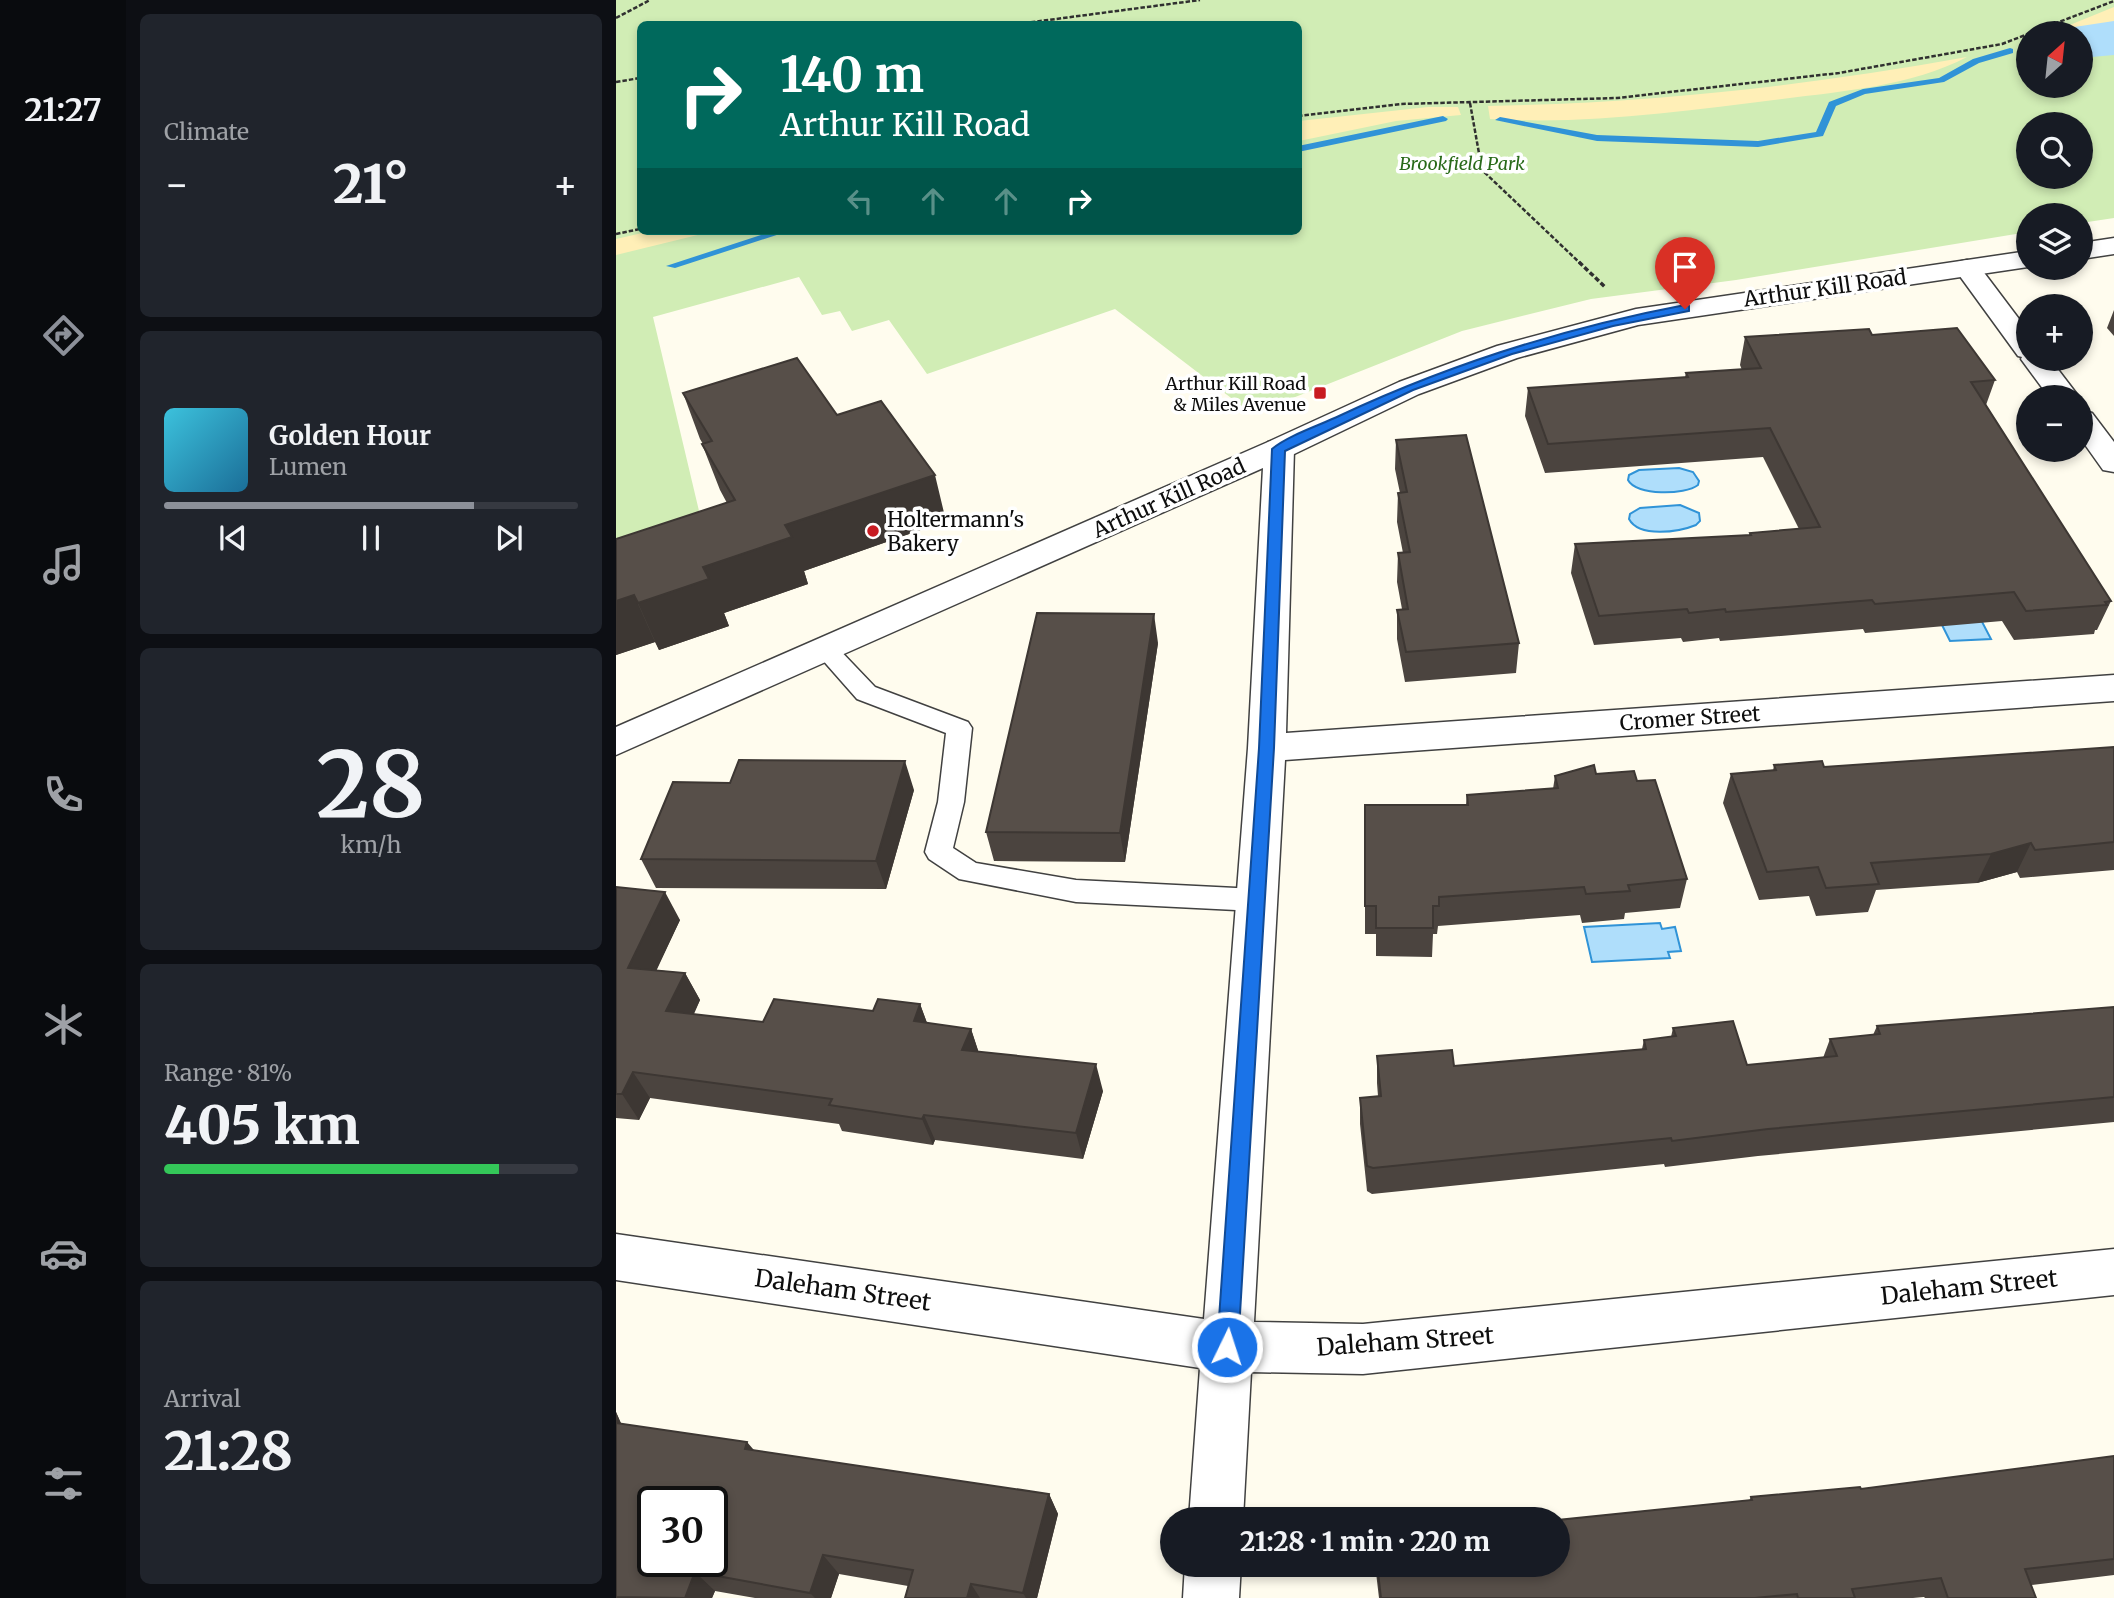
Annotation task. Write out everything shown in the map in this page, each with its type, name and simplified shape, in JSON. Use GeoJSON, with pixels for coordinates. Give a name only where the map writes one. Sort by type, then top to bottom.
{"type":"FeatureCollection","features":[{"type":"Feature","properties":{"kind":"street"},"geometry":{"type":"LineString","coordinates":[[2093,249],[2114,246]]}},
{"type":"Feature","properties":{"kind":"street","name":"Arthur Kill Road"},"geometry":{"type":"LineString","coordinates":[[616,742],[1279,449],[1409,388],[1507,352],[1588,328],[1685,309],[2016,261]]}},
{"type":"Feature","properties":{"kind":"street"},"geometry":{"type":"LineString","coordinates":[[1967,268],[2016,333]]}},
{"type":"Feature","properties":{"kind":"street"},"geometry":{"type":"LineString","coordinates":[[2044,371],[2055,385]]}},
{"type":"Feature","properties":{"kind":"street"},"geometry":{"type":"LineString","coordinates":[[2093,435],[2114,463]]}},
{"type":"Feature","properties":{"kind":"street"},"geometry":{"type":"LineString","coordinates":[[1217,1507],[1267,748],[1279,449]]}},
{"type":"Feature","properties":{"kind":"street","name":"Cromer Street"},"geometry":{"type":"LineString","coordinates":[[1267,748],[2114,688]]}},
{"type":"Feature","properties":{"kind":"street","name":"Daleham Street"},"geometry":{"type":"LineString","coordinates":[[616,1256],[1227,1347],[1363,1349],[2114,1272]]}},
{"type":"Feature","properties":{"kind":"street"},"geometry":{"type":"LineString","coordinates":[[1211,1598],[1212,1577]]}},
{"type":"Feature","properties":{"kind":"lane"},"geometry":{"type":"LineString","coordinates":[[825,649],[866,693],[959,728],[951,802],[939,852],[969,872],[1076,891],[1256,900]]}},
{"type":"Feature","properties":{"kind":"path"},"geometry":{"type":"LineString","coordinates":[[616,18],[650,0]]}},
{"type":"Feature","properties":{"kind":"path"},"geometry":{"type":"LineString","coordinates":[[1041,21],[1200,0]]}},
{"type":"Feature","properties":{"kind":"path"},"geometry":{"type":"LineString","coordinates":[[2062,21],[2114,1]]}},
{"type":"Feature","properties":{"kind":"path"},"geometry":{"type":"LineString","coordinates":[[1302,116],[1401,104],[1618,98],[1839,73],[1989,47],[2016,38]]}},
{"type":"Feature","properties":{"kind":"path"},"geometry":{"type":"LineString","coordinates":[[616,82],[637,78]]}},
{"type":"Feature","properties":{"kind":"path"},"geometry":{"type":"LineString","coordinates":[[1470,103],[1482,170],[1607,289]]}},
{"type":"Feature","properties":{"kind":"path"},"geometry":{"type":"LineString","coordinates":[[616,234],[637,230]]}},
{"type":"Feature","properties":{"kind":"green space","name":"Brookfield Park"},"geometry":{"type":"Polygon","coordinates":[[[616,0],[2114,0],[2114,218],[2093,221],[2093,203],[2016,203],[2016,234],[1736,280],[1591,299],[1462,331],[1252,414],[1115,309],[927,374],[889,320],[852,331],[840,311],[822,315],[799,277],[653,317],[704,532],[616,558],[616,0]]]}},
{"type":"Feature","properties":{"kind":"sand"},"geometry":{"type":"Polygon","coordinates":[[[2114,7],[2114,32],[2093,34],[2093,21],[2080,21],[2114,7]]]}},
{"type":"Feature","properties":{"kind":"sand"},"geometry":{"type":"Polygon","coordinates":[[[1967,57],[1923,75],[1877,86],[1673,112],[1563,120],[1490,119],[1488,106],[1609,101],[1728,91],[1967,57]]]}},
{"type":"Feature","properties":{"kind":"sand"},"geometry":{"type":"Polygon","coordinates":[[[1428,107],[1458,107],[1461,115],[1396,121],[1302,140],[1302,121],[1428,107]]]}},
{"type":"Feature","properties":{"kind":"sand"},"geometry":{"type":"Polygon","coordinates":[[[637,234],[698,235],[616,255],[616,239],[637,234]]]}},
{"type":"Feature","properties":{"kind":"water"},"geometry":{"type":"Polygon","coordinates":[[[1679,468],[1693,472],[1699,481],[1698,485],[1683,491],[1661,492],[1640,489],[1628,480],[1629,475],[1639,470],[1679,468]]]}},
{"type":"Feature","properties":{"kind":"water"},"geometry":{"type":"Polygon","coordinates":[[[1680,505],[1699,513],[1700,521],[1696,525],[1660,532],[1641,529],[1629,519],[1630,514],[1640,508],[1680,505]]]}},
{"type":"Feature","properties":{"kind":"water"},"geometry":{"type":"Polygon","coordinates":[[[1966,591],[1991,639],[1950,641],[1926,593],[1966,591]]]}},
{"type":"Feature","properties":{"kind":"water"},"geometry":{"type":"Polygon","coordinates":[[[1660,923],[1662,929],[1675,927],[1681,951],[1668,952],[1670,958],[1592,962],[1584,927],[1660,923]]]}},
{"type":"Feature","properties":{"kind":"building"},"geometry":{"type":"Polygon","coordinates":[[[1957,328],[1995,380],[1971,382],[2016,452],[2016,462],[2022,462],[2111,601],[2105,602],[2107,605],[2026,611],[2014,592],[1875,604],[1872,600],[1726,612],[1725,609],[1689,613],[1687,609],[1599,616],[1575,544],[1751,535],[1750,533],[1820,527],[1770,428],[1548,444],[1528,388],[1688,377],[1686,373],[1761,368],[1745,337],[1869,329],[1872,335],[1957,328]]]}},
{"type":"Feature","properties":{"kind":"building"},"geometry":{"type":"Polygon","coordinates":[[[797,358],[837,415],[881,401],[935,475],[785,525],[792,537],[703,567],[709,579],[638,603],[634,595],[616,601],[616,539],[735,500],[702,444],[712,441],[683,393],[797,358]]]}},
{"type":"Feature","properties":{"kind":"building"},"geometry":{"type":"Polygon","coordinates":[[[1466,435],[1519,643],[1406,652],[1397,610],[1408,609],[1398,553],[1410,552],[1398,493],[1407,492],[1396,440],[1466,435]]]}},
{"type":"Feature","properties":{"kind":"building"},"geometry":{"type":"Polygon","coordinates":[[[1037,613],[1154,614],[1120,833],[986,832],[1037,613]]]}},
{"type":"Feature","properties":{"kind":"building"},"geometry":{"type":"Polygon","coordinates":[[[2114,747],[2114,842],[2035,850],[2031,843],[1991,854],[1871,863],[1879,884],[1826,888],[1818,867],[1767,872],[1731,774],[1776,770],[1774,765],[1822,761],[1824,767],[2114,747]]]}},
{"type":"Feature","properties":{"kind":"building"},"geometry":{"type":"Polygon","coordinates":[[[739,760],[905,761],[876,861],[641,859],[673,782],[730,783],[739,760]]]}},
{"type":"Feature","properties":{"kind":"building"},"geometry":{"type":"Polygon","coordinates":[[[1594,765],[1596,774],[1634,771],[1637,781],[1655,780],[1687,879],[1628,885],[1630,891],[1586,894],[1584,887],[1439,897],[1439,906],[1433,906],[1433,928],[1376,928],[1376,906],[1365,906],[1365,805],[1468,805],[1467,795],[1558,788],[1555,776],[1594,765]]]}},
{"type":"Feature","properties":{"kind":"building"},"geometry":{"type":"Polygon","coordinates":[[[616,887],[665,892],[628,968],[685,973],[666,1011],[763,1022],[774,999],[873,1011],[878,999],[920,1004],[914,1021],[971,1029],[962,1050],[1096,1064],[1076,1133],[924,1115],[922,1119],[829,1105],[832,1099],[633,1072],[622,1094],[616,1094],[616,887]]]}},
{"type":"Feature","properties":{"kind":"building"},"geometry":{"type":"Polygon","coordinates":[[[2114,1007],[2114,1097],[1768,1129],[1672,1141],[1671,1138],[1373,1168],[1367,1166],[1360,1098],[1381,1096],[1377,1056],[1452,1050],[1454,1066],[1646,1049],[1644,1040],[1676,1036],[1673,1028],[1733,1021],[1747,1065],[1837,1056],[1830,1039],[1880,1034],[1877,1026],[2114,1007]]]}},
{"type":"Feature","properties":{"kind":"building"},"geometry":{"type":"Polygon","coordinates":[[[616,1423],[747,1442],[745,1449],[1049,1494],[1023,1593],[971,1584],[967,1598],[905,1598],[913,1570],[823,1555],[810,1593],[722,1577],[728,1577],[728,1486],[637,1486],[637,1577],[693,1577],[685,1598],[616,1597],[616,1423]]]}},
{"type":"Feature","properties":{"kind":"building"},"geometry":{"type":"Polygon","coordinates":[[[2114,1456],[2114,1559],[2025,1569],[2036,1598],[1948,1598],[1941,1578],[1852,1589],[1855,1598],[1798,1598],[1797,1594],[1755,1598],[1381,1598],[1379,1577],[1570,1577],[1570,1519],[1752,1500],[1751,1497],[1861,1489],[2114,1456]]]}},
{"type":"Feature","properties":{"kind":"waterway"},"geometry":{"type":"LineString","coordinates":[[2093,40],[2114,38]]}},
{"type":"Feature","properties":{"kind":"waterway"},"geometry":{"type":"LineString","coordinates":[[1500,120],[1597,138],[1758,144],[1820,134],[1832,104],[1863,92],[1941,80],[1976,61],[2010,51]]}},
{"type":"Feature","properties":{"kind":"waterway"},"geometry":{"type":"LineString","coordinates":[[1302,148],[1443,119]]}},
{"type":"Feature","properties":{"kind":"waterway"},"geometry":{"type":"LineString","coordinates":[[671,266],[771,235]]}},
{"type":"Feature","properties":{"kind":"place","name":"Arthur Kill Road & Miles Avenue"},"geometry":{"type":"Point","coordinates":[1320,393]}},
{"type":"Feature","properties":{"kind":"place","name":"Holtermann's Bakery"},"geometry":{"type":"Point","coordinates":[873,531]}},
{"type":"Feature","properties":{"kind":"route"},"geometry":{"type":"LineString","coordinates":[[1227,1347],[1267,748],[1279,449],[1409,388],[1507,352],[1612,322],[1685,309]]}}]}
